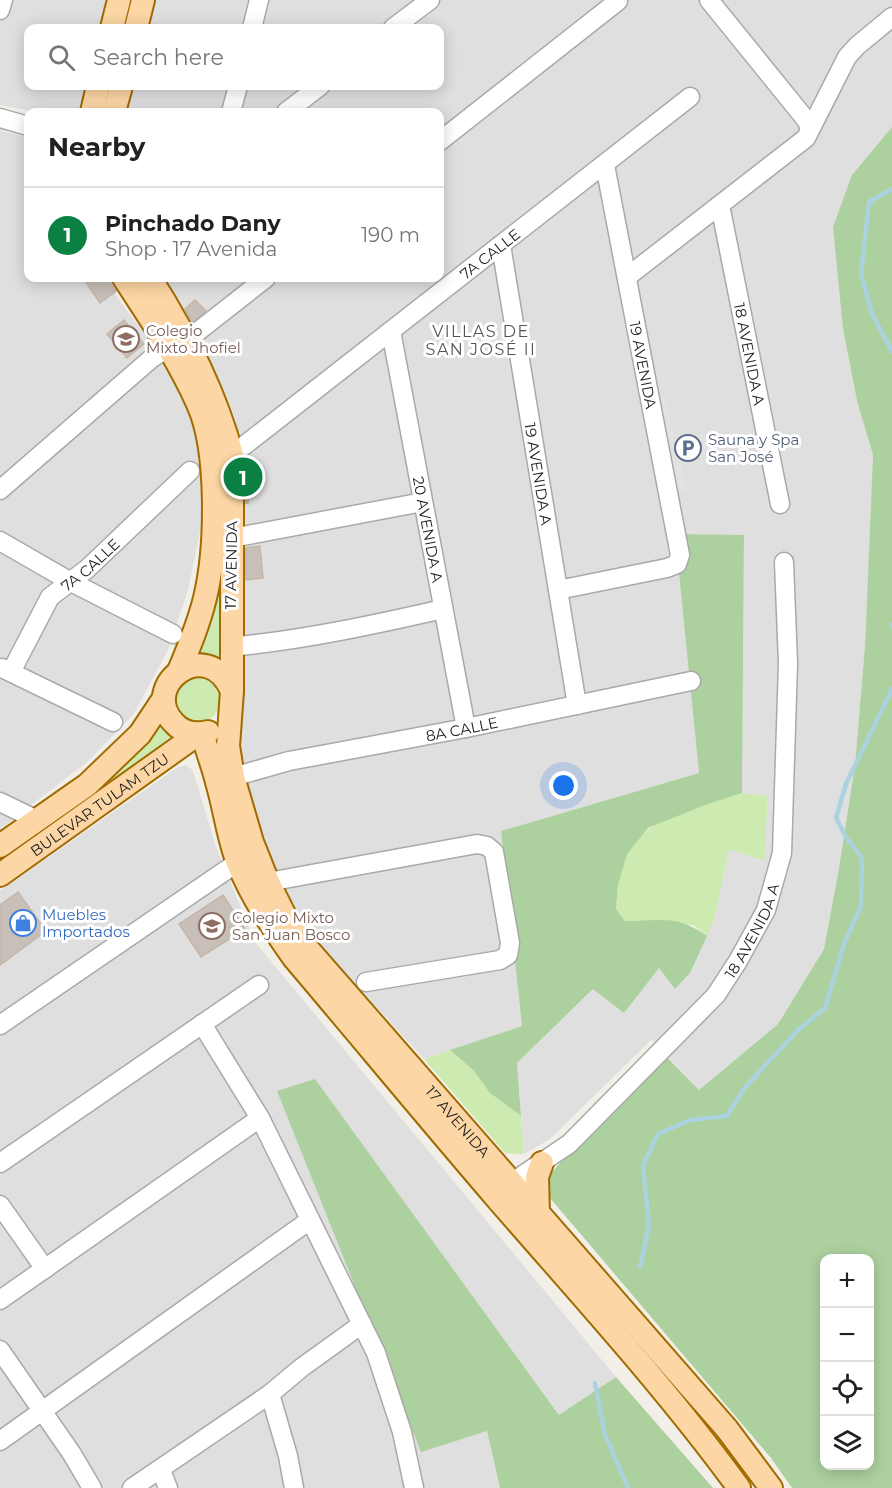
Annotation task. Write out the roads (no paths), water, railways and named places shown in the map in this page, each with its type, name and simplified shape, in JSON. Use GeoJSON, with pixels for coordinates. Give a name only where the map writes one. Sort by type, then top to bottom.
{"type":"FeatureCollection","features":[{"type":"Feature","properties":{"kind":"main road"},"geometry":{"type":"LineString","coordinates":[[113,24],[119,0]]}},
{"type":"Feature","properties":{"kind":"main road"},"geometry":{"type":"LineString","coordinates":[[137,24],[143,0]]}},
{"type":"Feature","properties":{"kind":"main road"},"geometry":{"type":"LineString","coordinates":[[93,108],[97,90]]}},
{"type":"Feature","properties":{"kind":"main road"},"geometry":{"type":"LineString","coordinates":[[115,108],[120,90]]}},
{"type":"Feature","properties":{"kind":"main road","name":"17 AVENIDA"},"geometry":{"type":"LineString","coordinates":[[127,282],[177,344],[224,423],[232,455],[232,691]]}},
{"type":"Feature","properties":{"kind":"main road","name":"17 AVENIDA"},"geometry":{"type":"LineString","coordinates":[[152,282],[199,405],[213,468],[213,550],[207,586],[198,620],[179,671]]}},
{"type":"Feature","properties":{"kind":"main road"},"geometry":{"type":"LineString","coordinates":[[189,666],[211,667],[228,681],[232,691],[230,714],[223,724],[200,734],[178,727],[165,710],[164,698],[171,678],[189,666]]}},
{"type":"Feature","properties":{"kind":"main road","name":"BULEVAR TULAM TZU"},"geometry":{"type":"LineString","coordinates":[[0,846],[87,785],[140,734],[164,698]]}},
{"type":"Feature","properties":{"kind":"main road","name":"17 AVENIDA"},"geometry":{"type":"LineString","coordinates":[[230,714],[228,746],[233,777],[252,842],[286,918],[306,947],[503,1189],[602,1317],[711,1449],[739,1488]]}},
{"type":"Feature","properties":{"kind":"main road","name":"17 AVENIDA"},"geometry":{"type":"LineString","coordinates":[[200,734],[217,783],[238,862],[259,907],[294,958],[503,1189],[538,1213],[727,1429],[771,1488]]}},
{"type":"Feature","properties":{"kind":"main road","name":"BULEVAR TULAM TZU"},"geometry":{"type":"LineString","coordinates":[[0,874],[200,734]]}},
{"type":"Feature","properties":{"kind":"main road"},"geometry":{"type":"LineString","coordinates":[[538,1213],[537,1177],[542,1163]]}},
{"type":"Feature","properties":{"kind":"street"},"geometry":{"type":"LineString","coordinates":[[0,10],[3,0]]}},
{"type":"Feature","properties":{"kind":"street"},"geometry":{"type":"LineString","coordinates":[[398,24],[429,0]]}},
{"type":"Feature","properties":{"kind":"street"},"geometry":{"type":"LineString","coordinates":[[709,0],[807,121],[810,129]]}},
{"type":"Feature","properties":{"kind":"street"},"geometry":{"type":"LineString","coordinates":[[444,138],[618,1]]}},
{"type":"Feature","properties":{"kind":"street"},"geometry":{"type":"LineString","coordinates":[[253,24],[261,2]]}},
{"type":"Feature","properties":{"kind":"street"},"geometry":{"type":"LineString","coordinates":[[627,277],[802,142],[809,133],[847,57],[892,17]]}},
{"type":"Feature","properties":{"kind":"street"},"geometry":{"type":"LineString","coordinates":[[232,108],[236,90]]}},
{"type":"Feature","properties":{"kind":"street"},"geometry":{"type":"LineString","coordinates":[[291,108],[315,90]]}},
{"type":"Feature","properties":{"kind":"street","name":"7A CALLE"},"geometry":{"type":"LineString","coordinates":[[232,455],[690,97]]}},
{"type":"Feature","properties":{"kind":"street"},"geometry":{"type":"LineString","coordinates":[[0,118],[24,125]]}},
{"type":"Feature","properties":{"kind":"street","name":"19 AVENIDA"},"geometry":{"type":"LineString","coordinates":[[558,590],[667,568],[677,564],[680,555],[605,165]]}},
{"type":"Feature","properties":{"kind":"street","name":"18 AVENIDA A"},"geometry":{"type":"LineString","coordinates":[[720,205],[780,504]]}},
{"type":"Feature","properties":{"kind":"street","name":"19 AVENIDA A"},"geometry":{"type":"LineString","coordinates":[[501,245],[577,705]]}},
{"type":"Feature","properties":{"kind":"street"},"geometry":{"type":"LineString","coordinates":[[0,490],[152,358],[177,344],[261,282]]}},
{"type":"Feature","properties":{"kind":"street","name":"20 AVENIDA A"},"geometry":{"type":"LineString","coordinates":[[391,331],[466,728]]}},
{"type":"Feature","properties":{"kind":"street","name":"7A CALLE"},"geometry":{"type":"LineString","coordinates":[[6,669],[50,597],[87,569],[190,471]]}},
{"type":"Feature","properties":{"kind":"street"},"geometry":{"type":"LineString","coordinates":[[232,538],[423,502]]}},
{"type":"Feature","properties":{"kind":"street"},"geometry":{"type":"LineString","coordinates":[[0,541],[71,582],[173,634]]}},
{"type":"Feature","properties":{"kind":"street","name":"18 AVENIDA A"},"geometry":{"type":"LineString","coordinates":[[503,1189],[569,1144],[716,995],[766,910],[782,853],[788,663],[784,562]]}},
{"type":"Feature","properties":{"kind":"street"},"geometry":{"type":"LineString","coordinates":[[231,647],[350,630],[443,609]]}},
{"type":"Feature","properties":{"kind":"street"},"geometry":{"type":"LineString","coordinates":[[6,669],[112,722]]}},
{"type":"Feature","properties":{"kind":"street","name":"8A CALLE"},"geometry":{"type":"LineString","coordinates":[[233,777],[289,761],[466,728],[691,681]]}},
{"type":"Feature","properties":{"kind":"street"},"geometry":{"type":"LineString","coordinates":[[0,802],[37,820]]}},
{"type":"Feature","properties":{"kind":"street"},"geometry":{"type":"LineString","coordinates":[[268,882],[477,844],[487,846],[494,852],[510,943],[508,955],[500,960],[366,982]]}},
{"type":"Feature","properties":{"kind":"street"},"geometry":{"type":"LineString","coordinates":[[0,1025],[238,862]]}},
{"type":"Feature","properties":{"kind":"street"},"geometry":{"type":"LineString","coordinates":[[0,1163],[259,985]]}},
{"type":"Feature","properties":{"kind":"street"},"geometry":{"type":"LineString","coordinates":[[202,1024],[260,1118],[376,1353],[402,1432],[414,1488]]}},
{"type":"Feature","properties":{"kind":"street"},"geometry":{"type":"LineString","coordinates":[[0,1300],[260,1118]]}},
{"type":"Feature","properties":{"kind":"street"},"geometry":{"type":"LineString","coordinates":[[0,1205],[45,1269]]}},
{"type":"Feature","properties":{"kind":"street"},"geometry":{"type":"LineString","coordinates":[[0,1441],[310,1220]]}},
{"type":"Feature","properties":{"kind":"street"},"geometry":{"type":"LineString","coordinates":[[132,1488],[270,1394],[301,1368],[362,1324]]}},
{"type":"Feature","properties":{"kind":"street"},"geometry":{"type":"LineString","coordinates":[[0,1350],[72,1454],[92,1488]]}},
{"type":"Feature","properties":{"kind":"street"},"geometry":{"type":"LineString","coordinates":[[270,1394],[288,1456],[294,1488]]}},
{"type":"Feature","properties":{"kind":"street"},"geometry":{"type":"LineString","coordinates":[[161,1470],[168,1488]]}},
{"type":"Feature","properties":{"kind":"waterway"},"geometry":{"type":"LineString","coordinates":[[892,189],[869,202],[861,274],[872,314],[892,351]]}},
{"type":"Feature","properties":{"kind":"waterway"},"geometry":{"type":"LineString","coordinates":[[640,1267],[649,1226],[643,1165],[658,1134],[690,1120],[727,1116],[743,1090],[769,1061],[798,1030],[825,1008],[844,944],[861,906],[862,858],[846,837],[836,818],[846,784],[892,689]]}},
{"type":"Feature","properties":{"kind":"waterway"},"geometry":{"type":"LineString","coordinates":[[595,1383],[605,1435],[628,1488]]}},
{"type":"Feature","properties":{"kind":"place","name":"Colegio Mixto Jhofiel"},"geometry":{"type":"Point","coordinates":[126,339]}},
{"type":"Feature","properties":{"kind":"place","name":"Sauna y Spa San José"},"geometry":{"type":"Point","coordinates":[688,448]}},
{"type":"Feature","properties":{"kind":"place","name":"Pinchado Dany"},"geometry":{"type":"Point","coordinates":[243,477]}},
{"type":"Feature","properties":{"kind":"place","name":"Muebles Importados"},"geometry":{"type":"Point","coordinates":[23,923]}},
{"type":"Feature","properties":{"kind":"place","name":"Colegio Mixto San Juan Bosco"},"geometry":{"type":"Point","coordinates":[212,926]}},
{"type":"Feature","properties":{"kind":"district","name":"VILLAS DE SAN JOSÉ II"},"geometry":{"type":"Point","coordinates":[481,340]}}]}
